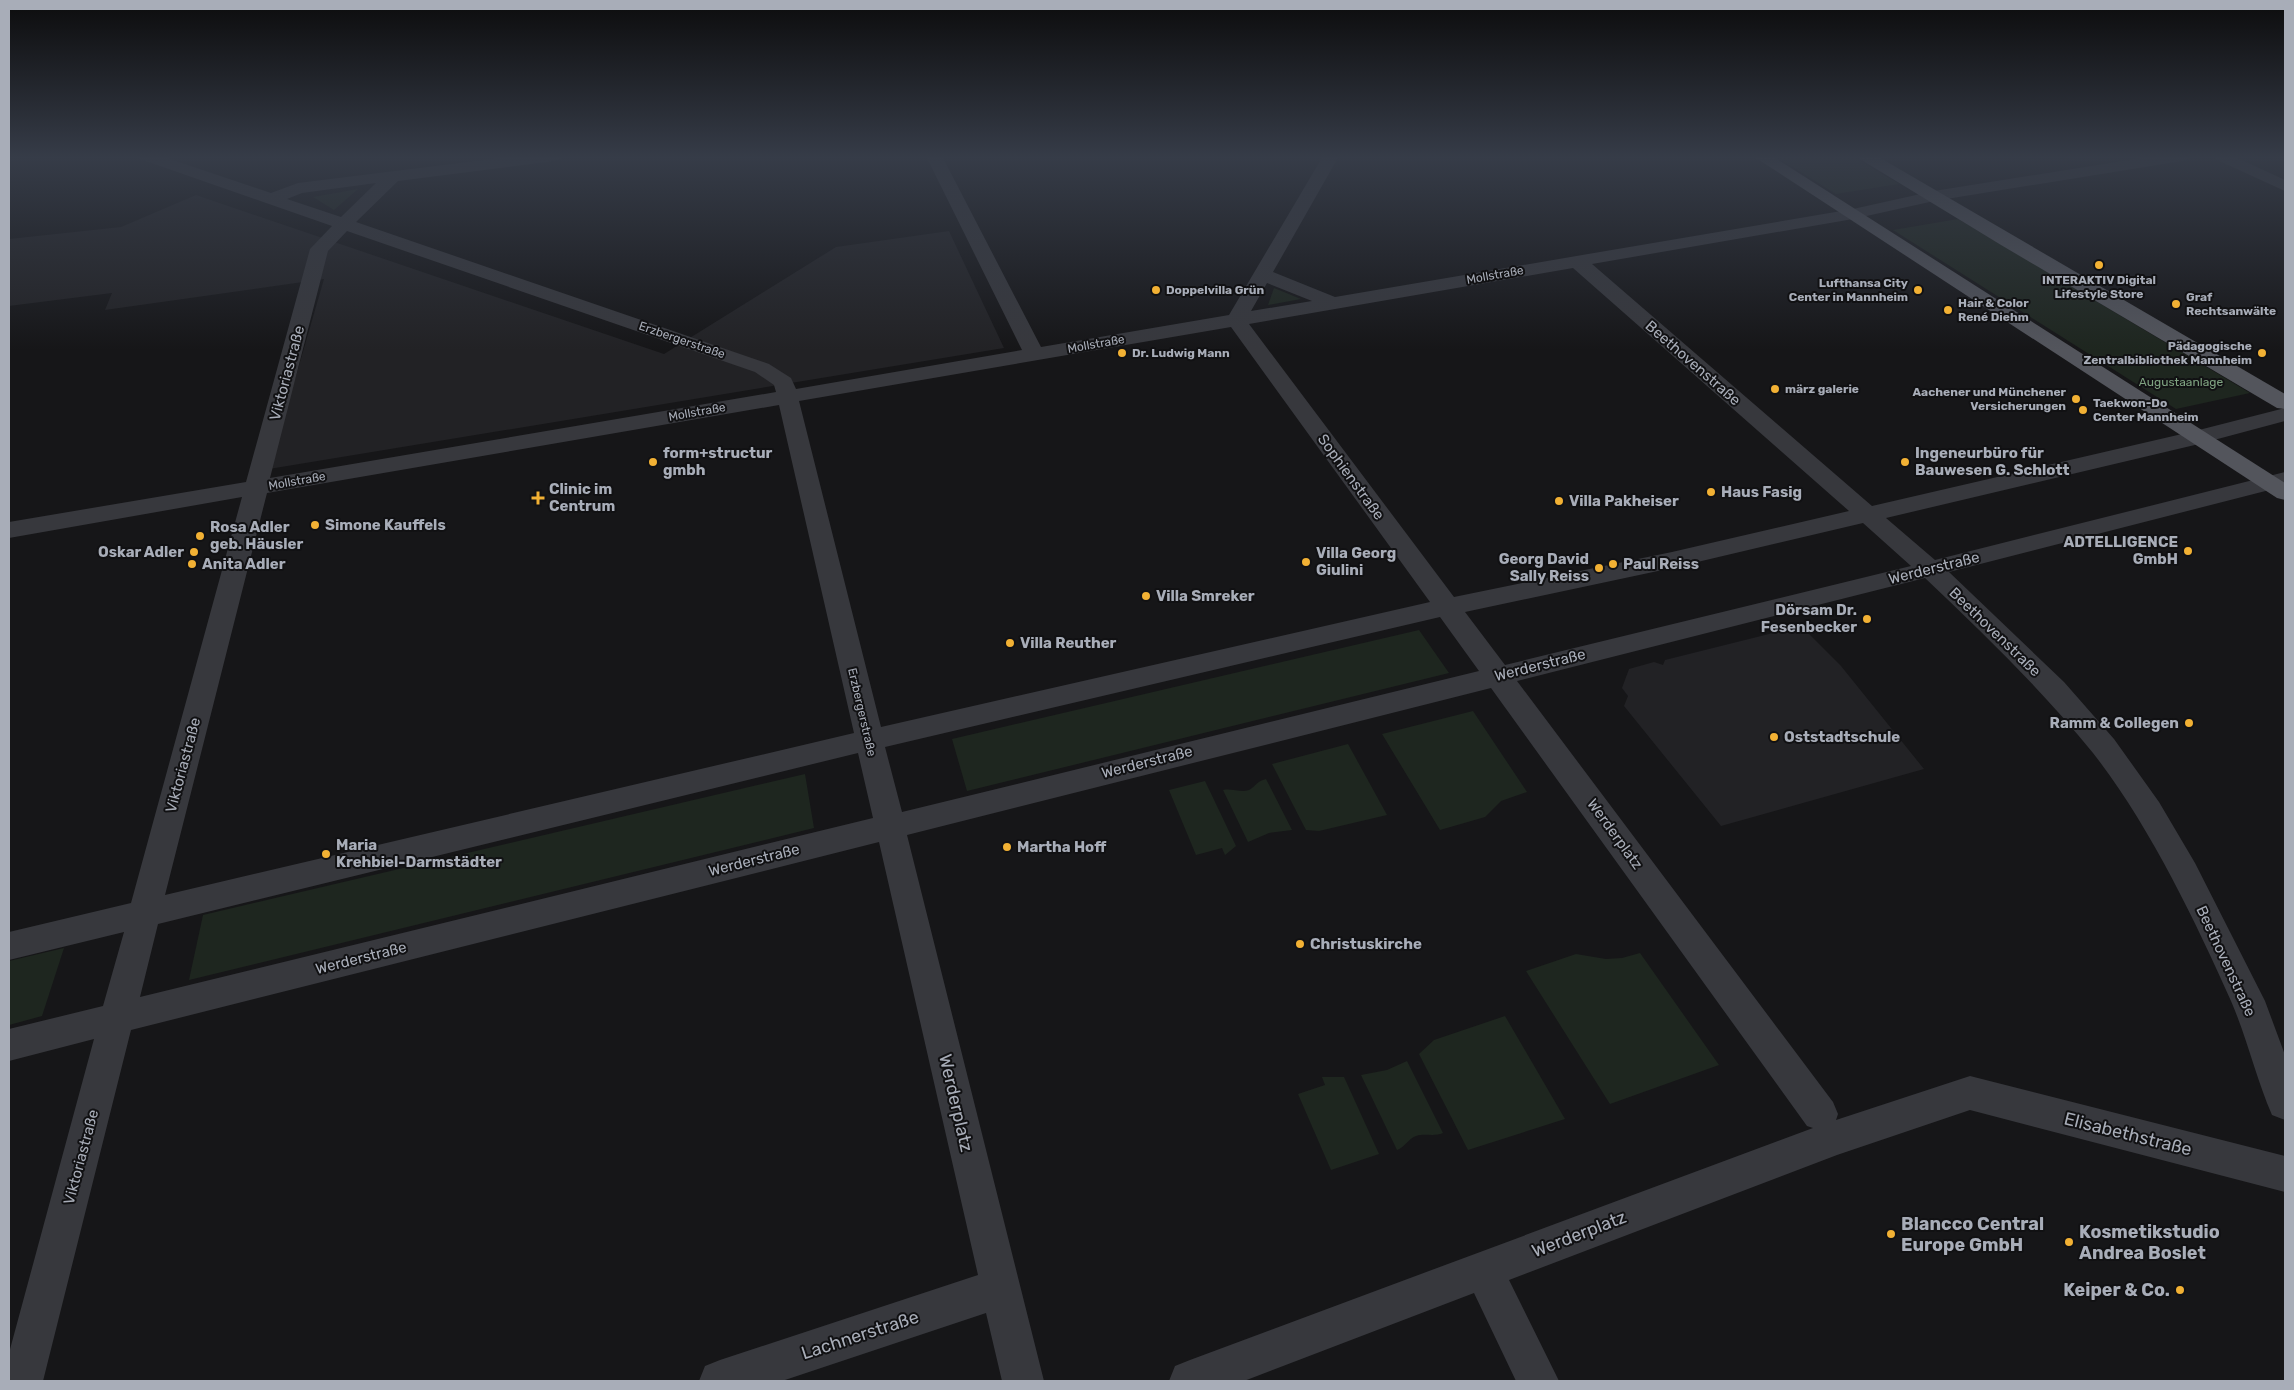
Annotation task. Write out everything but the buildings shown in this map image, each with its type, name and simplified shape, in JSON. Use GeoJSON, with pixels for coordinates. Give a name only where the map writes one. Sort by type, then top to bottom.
{"type":"FeatureCollection","features":[{"type":"Feature","properties":{"kind":"main road"},"geometry":{"type":"LineString","coordinates":[[1863,221],[2199,437],[2280,485]]}},
{"type":"Feature","properties":{"kind":"main road"},"geometry":{"type":"LineString","coordinates":[[1974,221],[2285,403]]}},
{"type":"Feature","properties":{"kind":"street","name":"Erzbergerstraße"},"geometry":{"type":"LineString","coordinates":[[336,221],[762,368],[784,382],[890,826]]}},
{"type":"Feature","properties":{"kind":"street","name":"Viktoriastraße"},"geometry":{"type":"LineString","coordinates":[[22,1381],[319,249],[348,221]]}},
{"type":"Feature","properties":{"kind":"street"},"geometry":{"type":"LineString","coordinates":[[967,221],[1034,354]]}},
{"type":"Feature","properties":{"kind":"street"},"geometry":{"type":"LineString","coordinates":[[1236,320],[1294,221]]}},
{"type":"Feature","properties":{"kind":"street","name":"Mollstraße"},"geometry":{"type":"LineString","coordinates":[[9,530],[1813,221]]}},
{"type":"Feature","properties":{"kind":"street","name":"Beethovenstraße"},"geometry":{"type":"LineString","coordinates":[[1577,262],[1930,569],[2054,689],[2104,747],[2148,810],[2184,872],[2248,1001],[2285,1103]]}},
{"type":"Feature","properties":{"kind":"street"},"geometry":{"type":"LineString","coordinates":[[1263,275],[1334,303]]}},
{"type":"Feature","properties":{"kind":"street","name":"Sophienstraße"},"geometry":{"type":"LineString","coordinates":[[1236,320],[1498,676]]}},
{"type":"Feature","properties":{"kind":"street"},"geometry":{"type":"LineString","coordinates":[[9,946],[868,740],[1447,607],[1672,560],[2199,437],[2285,414]]}},
{"type":"Feature","properties":{"kind":"street","name":"Werderstraße"},"geometry":{"type":"LineString","coordinates":[[9,1045],[1930,569],[2280,485]]}},
{"type":"Feature","properties":{"kind":"street","name":"Werderplatz"},"geometry":{"type":"LineString","coordinates":[[1498,676],[1820,1114]]}},
{"type":"Feature","properties":{"kind":"street","name":"Werderplatz"},"geometry":{"type":"LineString","coordinates":[[890,826],[1023,1381]]}},
{"type":"Feature","properties":{"kind":"street","name":"Werderplatz"},"geometry":{"type":"LineString","coordinates":[[1190,1381],[1828,1140],[1970,1093]]}},
{"type":"Feature","properties":{"kind":"street","name":"Elisabethstraße"},"geometry":{"type":"LineString","coordinates":[[1970,1093],[2285,1174]]}},
{"type":"Feature","properties":{"kind":"street"},"geometry":{"type":"LineString","coordinates":[[1484,1271],[1538,1381]]}},
{"type":"Feature","properties":{"kind":"street","name":"Lachnerstraße"},"geometry":{"type":"LineString","coordinates":[[720,1381],[1000,1288]]}},
{"type":"Feature","properties":{"kind":"shaded area"},"geometry":{"type":"Polygon","coordinates":[[[135,221],[272,221],[664,354],[836,247],[949,231],[1004,348],[269,469],[324,279],[105,310],[112,293],[9,306],[9,239],[121,227],[135,221]]]}},
{"type":"Feature","properties":{"kind":"shaded area","name":"Oststadtschule"},"geometry":{"type":"Polygon","coordinates":[[[1801,626],[1841,666],[1924,769],[1721,826],[1624,706],[1628,696],[1622,688],[1629,669],[1654,662],[1663,665],[1665,660],[1801,626]]]}},
{"type":"Feature","properties":{"kind":"green space","name":"Augustaanlage"},"geometry":{"type":"Polygon","coordinates":[[[1947,221],[1961,221],[2250,393],[2176,409],[1893,230],[1947,221]]]}},
{"type":"Feature","properties":{"kind":"green space"},"geometry":{"type":"Polygon","coordinates":[[[1274,288],[1301,299],[1268,305],[1274,288]]]}},
{"type":"Feature","properties":{"kind":"green space"},"geometry":{"type":"Polygon","coordinates":[[[1419,630],[1449,673],[967,791],[952,739],[1419,630]]]}},
{"type":"Feature","properties":{"kind":"green space"},"geometry":{"type":"Polygon","coordinates":[[[1473,711],[1527,792],[1501,801],[1485,817],[1440,830],[1382,734],[1473,711]]]}},
{"type":"Feature","properties":{"kind":"green space"},"geometry":{"type":"Polygon","coordinates":[[[1348,744],[1387,815],[1319,831],[1306,830],[1272,764],[1348,744]]]}},
{"type":"Feature","properties":{"kind":"green space"},"geometry":{"type":"Polygon","coordinates":[[[805,774],[814,828],[189,980],[203,915],[805,774]]]}},
{"type":"Feature","properties":{"kind":"green space"},"geometry":{"type":"Polygon","coordinates":[[[1266,779],[1292,830],[1269,833],[1248,842],[1223,790],[1246,791],[1266,779]]]}},
{"type":"Feature","properties":{"kind":"green space"},"geometry":{"type":"Polygon","coordinates":[[[1205,781],[1236,846],[1225,855],[1222,848],[1196,855],[1169,790],[1205,781]]]}},
{"type":"Feature","properties":{"kind":"green space"},"geometry":{"type":"Polygon","coordinates":[[[64,948],[42,1016],[9,1025],[9,961],[64,948]]]}},
{"type":"Feature","properties":{"kind":"green space"},"geometry":{"type":"Polygon","coordinates":[[[1640,953],[1719,1065],[1610,1104],[1526,971],[1576,954],[1606,959],[1622,958],[1640,953]]]}},
{"type":"Feature","properties":{"kind":"green space"},"geometry":{"type":"Polygon","coordinates":[[[1505,1016],[1565,1119],[1468,1150],[1419,1054],[1434,1040],[1505,1016]]]}},
{"type":"Feature","properties":{"kind":"green space"},"geometry":{"type":"Polygon","coordinates":[[[1407,1061],[1443,1133],[1416,1136],[1397,1150],[1361,1075],[1387,1070],[1407,1061]]]}},
{"type":"Feature","properties":{"kind":"green space"},"geometry":{"type":"Polygon","coordinates":[[[1322,1077],[1344,1077],[1379,1154],[1331,1170],[1298,1094],[1325,1085],[1322,1077]]]}},
{"type":"Feature","properties":{"kind":"place","name":"INTERAKTIV Digital Lifestyle Store"},"geometry":{"type":"Point","coordinates":[2099,265]}},
{"type":"Feature","properties":{"kind":"place","name":"Doppelvilla Grün"},"geometry":{"type":"Point","coordinates":[1156,290]}},
{"type":"Feature","properties":{"kind":"place","name":"Lufthansa City Center in Mannheim"},"geometry":{"type":"Point","coordinates":[1918,290]}},
{"type":"Feature","properties":{"kind":"place","name":"Graf Rechtsanwälte"},"geometry":{"type":"Point","coordinates":[2176,304]}},
{"type":"Feature","properties":{"kind":"place","name":"Hair & Color René Diehm"},"geometry":{"type":"Point","coordinates":[1948,310]}},
{"type":"Feature","properties":{"kind":"place","name":"Dr. Ludwig Mann"},"geometry":{"type":"Point","coordinates":[1122,353]}},
{"type":"Feature","properties":{"kind":"place","name":"Pädagogische Zentralbibliothek Mannheim"},"geometry":{"type":"Point","coordinates":[2262,353]}},
{"type":"Feature","properties":{"kind":"place","name":"märz galerie"},"geometry":{"type":"Point","coordinates":[1775,389]}},
{"type":"Feature","properties":{"kind":"place","name":"Aachener und Münchener Versicherungen"},"geometry":{"type":"Point","coordinates":[2076,399]}},
{"type":"Feature","properties":{"kind":"place","name":"Taekwon-Do Center Mannheim"},"geometry":{"type":"Point","coordinates":[2083,410]}},
{"type":"Feature","properties":{"kind":"place","name":"form+structur gmbh"},"geometry":{"type":"Point","coordinates":[653,462]}},
{"type":"Feature","properties":{"kind":"place","name":"Ingeneurbüro für Bauwesen G. Schlott"},"geometry":{"type":"Point","coordinates":[1905,462]}},
{"type":"Feature","properties":{"kind":"place","name":"Haus Fasig"},"geometry":{"type":"Point","coordinates":[1711,492]}},
{"type":"Feature","properties":{"kind":"place","name":"Clinic im Centrum"},"geometry":{"type":"Point","coordinates":[538,498]}},
{"type":"Feature","properties":{"kind":"place","name":"Villa Pakheiser"},"geometry":{"type":"Point","coordinates":[1559,501]}},
{"type":"Feature","properties":{"kind":"place","name":"Simone Kauffels"},"geometry":{"type":"Point","coordinates":[315,525]}},
{"type":"Feature","properties":{"kind":"place","name":"Rosa Adler geb. Häusler"},"geometry":{"type":"Point","coordinates":[200,536]}},
{"type":"Feature","properties":{"kind":"place","name":"ADTELLIGENCE GmbH"},"geometry":{"type":"Point","coordinates":[2188,551]}},
{"type":"Feature","properties":{"kind":"place","name":"Oskar Adler"},"geometry":{"type":"Point","coordinates":[194,552]}},
{"type":"Feature","properties":{"kind":"place","name":"Villa Georg Giulini"},"geometry":{"type":"Point","coordinates":[1306,562]}},
{"type":"Feature","properties":{"kind":"place","name":"Anita Adler"},"geometry":{"type":"Point","coordinates":[192,564]}},
{"type":"Feature","properties":{"kind":"place","name":"Paul Reiss"},"geometry":{"type":"Point","coordinates":[1613,564]}},
{"type":"Feature","properties":{"kind":"place","name":"Georg David Sally Reiss"},"geometry":{"type":"Point","coordinates":[1599,568]}},
{"type":"Feature","properties":{"kind":"place","name":"Villa Smreker"},"geometry":{"type":"Point","coordinates":[1146,596]}},
{"type":"Feature","properties":{"kind":"place","name":"Dörsam Dr. Fesenbecker"},"geometry":{"type":"Point","coordinates":[1867,619]}},
{"type":"Feature","properties":{"kind":"place","name":"Villa Reuther"},"geometry":{"type":"Point","coordinates":[1010,643]}},
{"type":"Feature","properties":{"kind":"place","name":"Ramm & Collegen"},"geometry":{"type":"Point","coordinates":[2189,723]}},
{"type":"Feature","properties":{"kind":"place","name":"Oststadtschule"},"geometry":{"type":"Point","coordinates":[1774,737]}},
{"type":"Feature","properties":{"kind":"place","name":"Martha Hoff"},"geometry":{"type":"Point","coordinates":[1007,847]}},
{"type":"Feature","properties":{"kind":"place","name":"Maria Krehbiel-Darmstädter"},"geometry":{"type":"Point","coordinates":[326,854]}},
{"type":"Feature","properties":{"kind":"place","name":"Christuskirche"},"geometry":{"type":"Point","coordinates":[1300,944]}},
{"type":"Feature","properties":{"kind":"place","name":"Blancco Central Europe GmbH"},"geometry":{"type":"Point","coordinates":[1891,1234]}},
{"type":"Feature","properties":{"kind":"place","name":"Kosmetikstudio Andrea Boslet"},"geometry":{"type":"Point","coordinates":[2069,1242]}},
{"type":"Feature","properties":{"kind":"place","name":"Keiper & Co."},"geometry":{"type":"Point","coordinates":[2180,1290]}}]}
